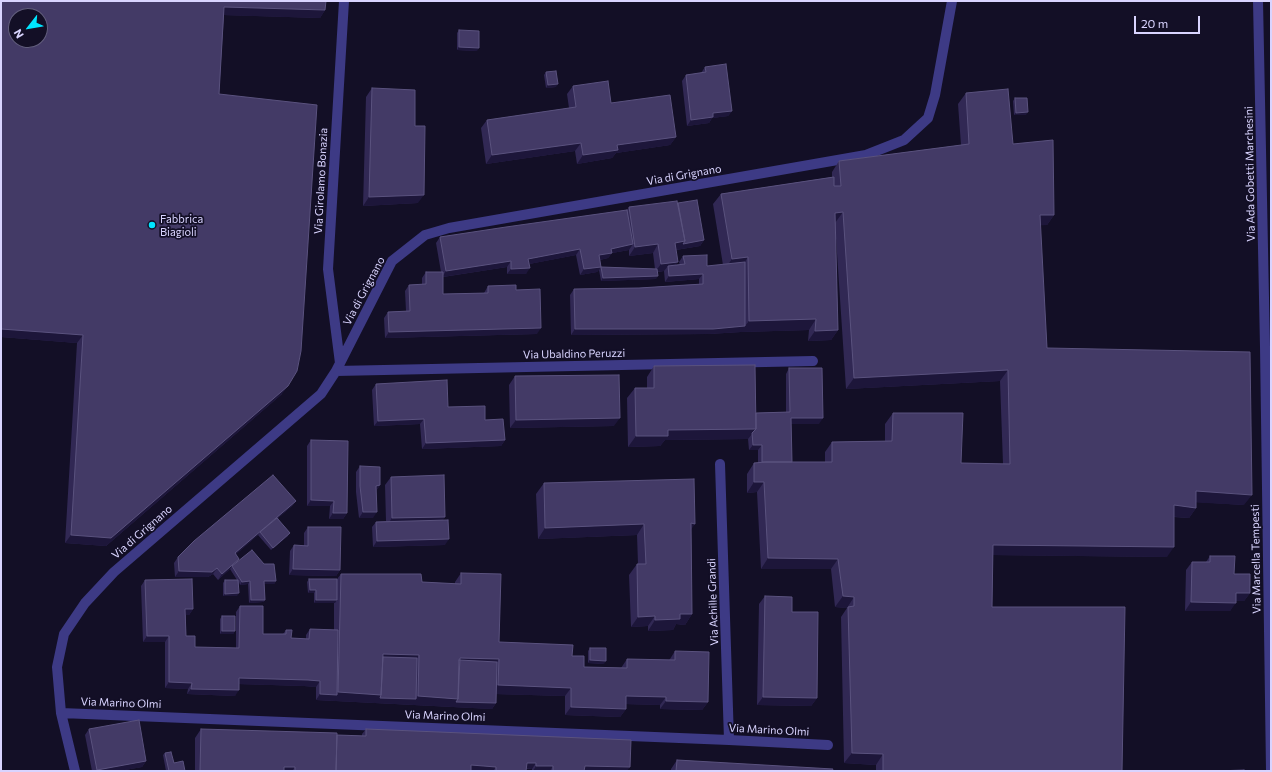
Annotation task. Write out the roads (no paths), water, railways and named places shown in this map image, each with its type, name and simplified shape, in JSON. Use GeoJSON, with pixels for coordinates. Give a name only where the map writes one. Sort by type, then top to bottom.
{"type":"FeatureCollection","features":[{"type":"Feature","properties":{"kind":"street","name":"Via Girolamo Bonazia"},"geometry":{"type":"LineString","coordinates":[[338,367],[328,269],[344,1]]}},
{"type":"Feature","properties":{"kind":"street","name":"Via di Grignano"},"geometry":{"type":"LineString","coordinates":[[75,771],[61,713],[57,667],[64,634],[85,603],[114,572],[320,394],[338,367],[392,261],[425,236],[449,228],[866,155],[904,140],[928,118],[935,95],[952,1]]}},
{"type":"Feature","properties":{"kind":"street","name":"Via Ada Gobetti Marchesini"},"geometry":{"type":"LineString","coordinates":[[1258,1],[1268,347]]}},
{"type":"Feature","properties":{"kind":"street","name":"Via Marcella Tempesti"},"geometry":{"type":"LineString","coordinates":[[1268,347],[1271,771]]}},
{"type":"Feature","properties":{"kind":"street","name":"Via Ubaldino Peruzzi"},"geometry":{"type":"LineString","coordinates":[[338,367],[813,361]]}},
{"type":"Feature","properties":{"kind":"street","name":"Via Achille Grandi"},"geometry":{"type":"LineString","coordinates":[[720,464],[729,740]]}},
{"type":"Feature","properties":{"kind":"street","name":"Via Marino Olmi"},"geometry":{"type":"LineString","coordinates":[[61,713],[729,740],[828,746]]}},
{"type":"Feature","properties":{"kind":"place","name":"Fabbrica Biagioli"},"geometry":{"type":"Point","coordinates":[152,225]}}]}
